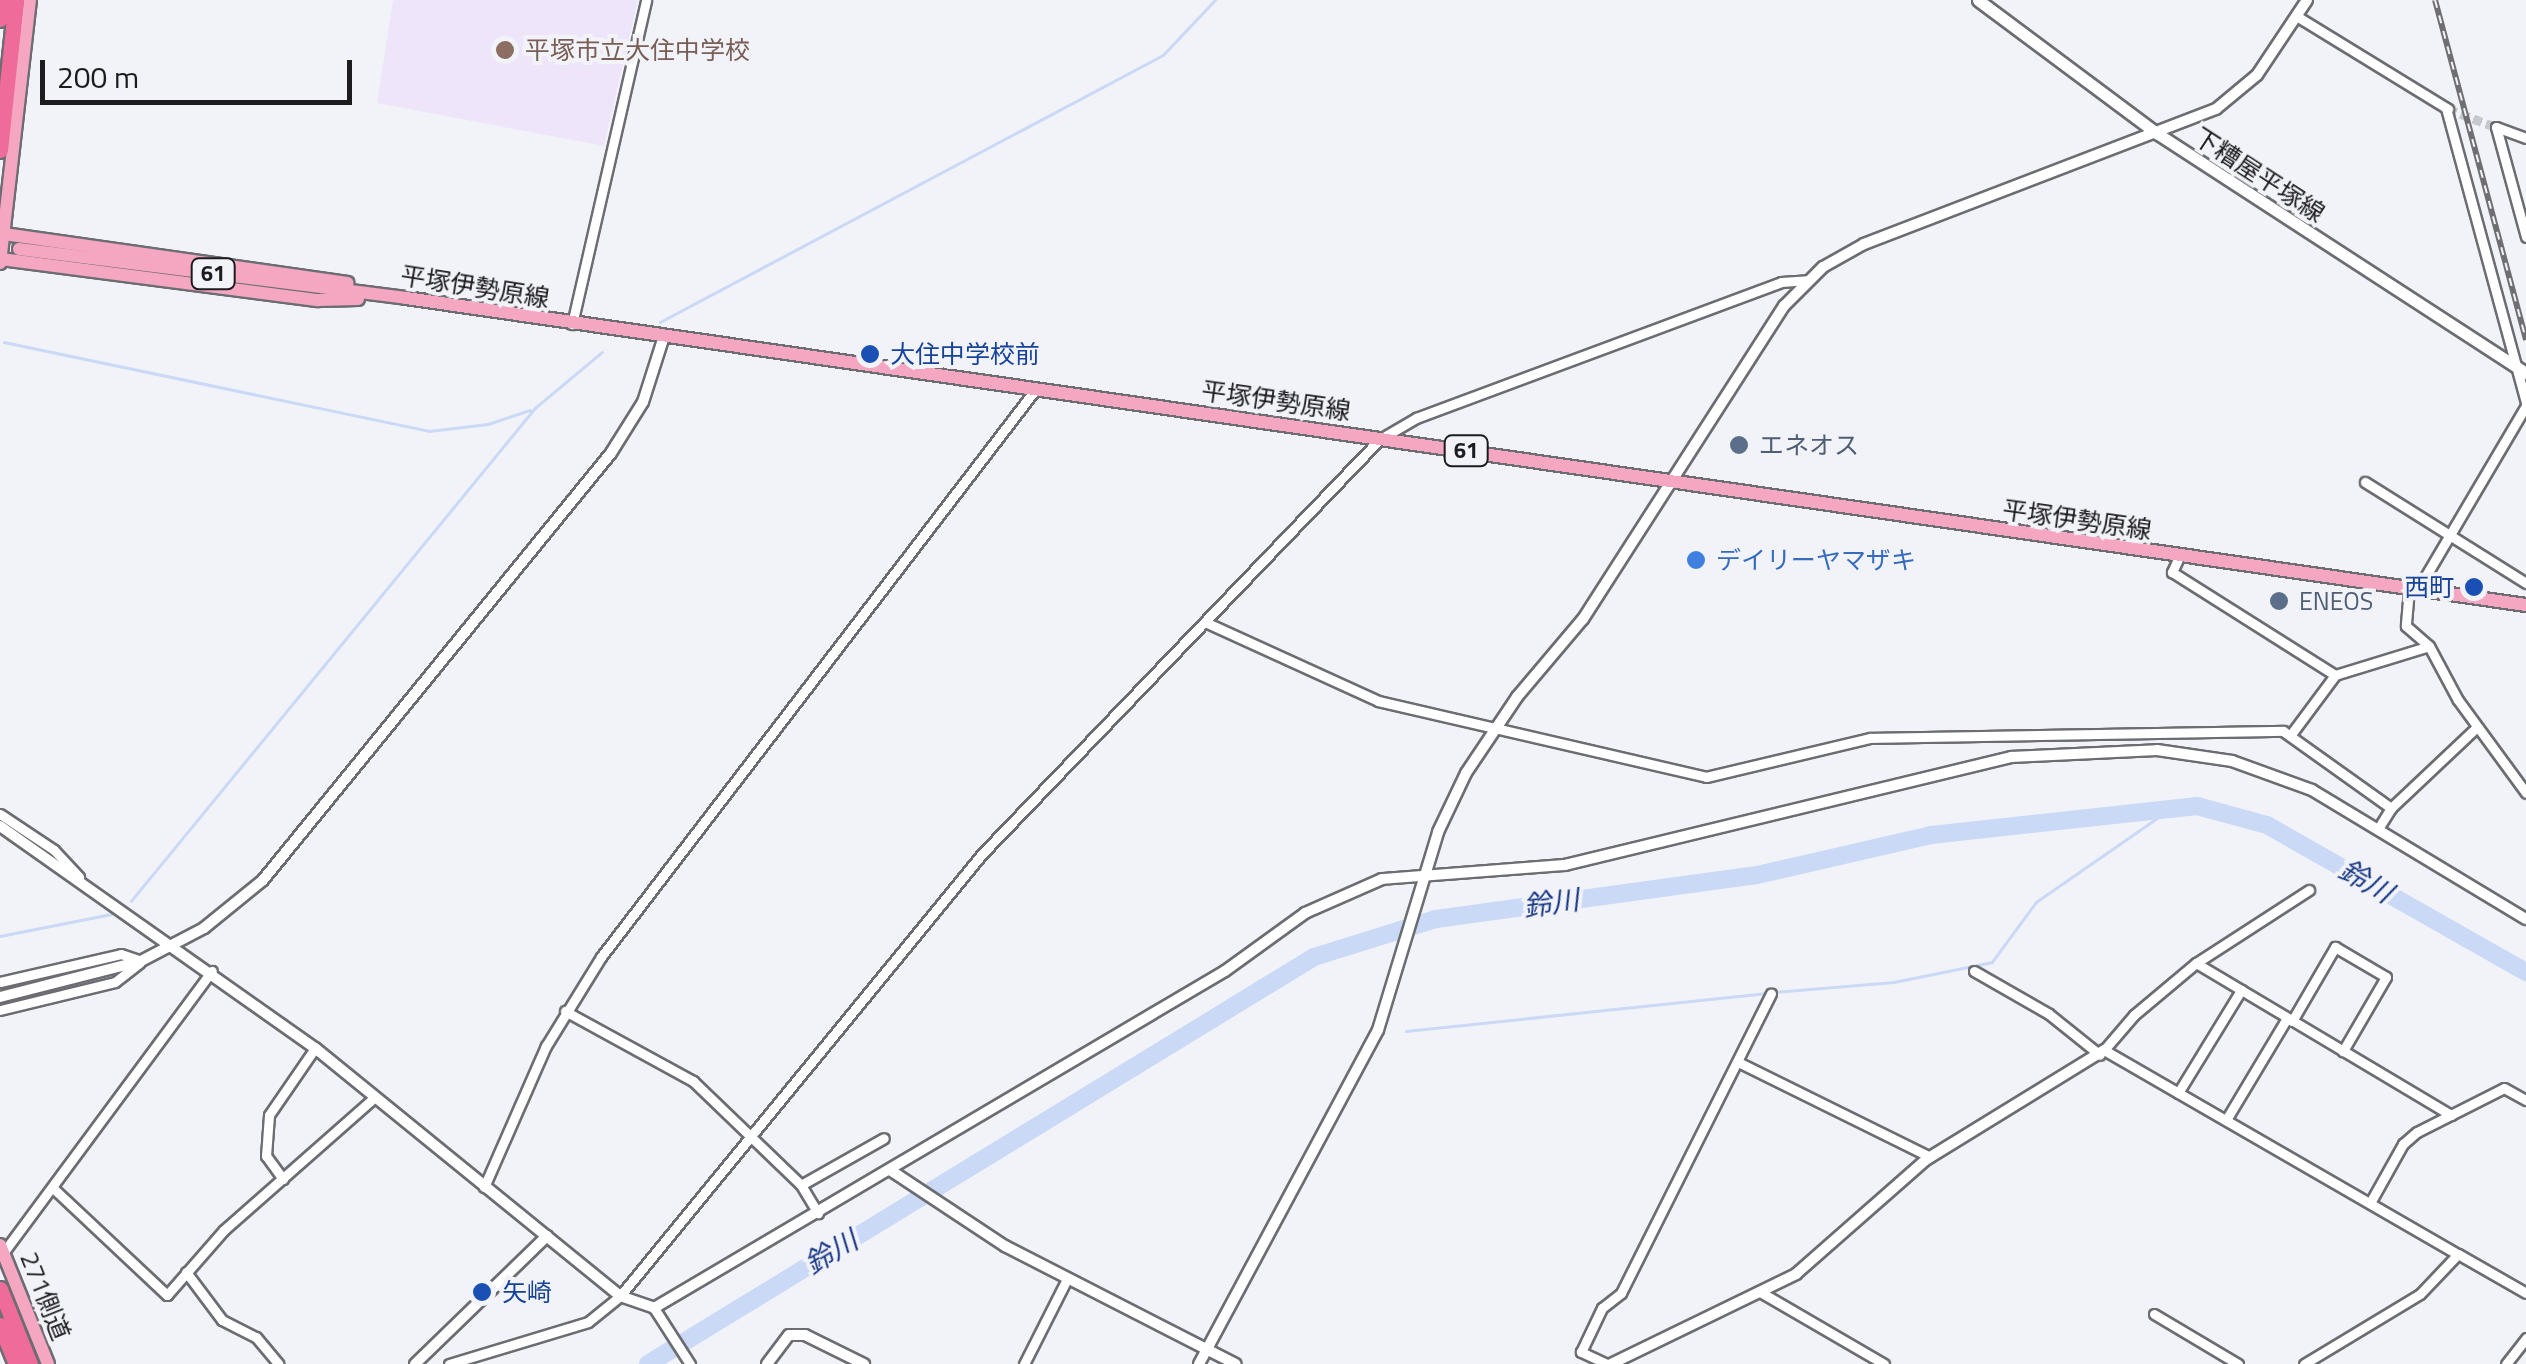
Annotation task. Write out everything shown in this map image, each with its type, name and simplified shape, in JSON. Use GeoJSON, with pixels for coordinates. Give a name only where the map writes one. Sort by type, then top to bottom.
{"type":"FeatureCollection","features":[{"type":"Feature","properties":{"kind":"highway"},"geometry":{"type":"LineString","coordinates":[[0,19],[2,0]]}},
{"type":"Feature","properties":{"kind":"highway"},"geometry":{"type":"LineString","coordinates":[[0,150],[16,0]]}},
{"type":"Feature","properties":{"kind":"highway"},"geometry":{"type":"LineString","coordinates":[[0,1290],[30,1364]]}},
{"type":"Feature","properties":{"kind":"highway"},"geometry":{"type":"LineString","coordinates":[[0,1325],[16,1364]]}},
{"type":"Feature","properties":{"kind":"main road"},"geometry":{"type":"LineString","coordinates":[[30,0],[0,261],[318,300],[406,298]]}},
{"type":"Feature","properties":{"kind":"main road","name":"下糟屋平塚線"},"geometry":{"type":"LineString","coordinates":[[1978,0],[2158,134],[2522,371]]}},
{"type":"Feature","properties":{"kind":"main road"},"geometry":{"type":"LineString","coordinates":[[4,234],[320,276],[406,298]]}},
{"type":"Feature","properties":{"kind":"main road","name":"平塚伊勢原線"},"geometry":{"type":"LineString","coordinates":[[19,249],[406,298],[2526,605]]}},
{"type":"Feature","properties":{"kind":"main road","name":"271側道"},"geometry":{"type":"LineString","coordinates":[[1,1249],[48,1364]]}},
{"type":"Feature","properties":{"kind":"street"},"geometry":{"type":"LineString","coordinates":[[572,324],[646,0]]}},
{"type":"Feature","properties":{"kind":"street"},"geometry":{"type":"LineString","coordinates":[[449,1364],[588,1322],[620,1296],[749,1132],[982,854],[1380,439],[1416,418],[1766,288],[1808,280],[1864,244],[2158,134],[2240,92],[2307,0]]}},
{"type":"Feature","properties":{"kind":"street"},"geometry":{"type":"LineString","coordinates":[[2298,17],[2447,109],[2522,371],[2526,405],[2414,589],[2406,626],[2429,646],[2477,727],[2526,793]]}},
{"type":"Feature","properties":{"kind":"street"},"geometry":{"type":"LineString","coordinates":[[2526,138],[2496,127],[2526,237]]}},
{"type":"Feature","properties":{"kind":"street"},"geometry":{"type":"LineString","coordinates":[[1200,1364],[1378,1030],[1399,974],[1438,832],[1493,728],[1583,620],[1669,482],[1808,280]]}},
{"type":"Feature","properties":{"kind":"street"},"geometry":{"type":"LineString","coordinates":[[0,996],[141,961],[176,945],[236,904],[291,851],[629,428],[658,367],[664,336]]}},
{"type":"Feature","properties":{"kind":"street"},"geometry":{"type":"LineString","coordinates":[[484,1187],[566,1011],[1035,390]]}},
{"type":"Feature","properties":{"kind":"street"},"geometry":{"type":"LineString","coordinates":[[2365,482],[2526,584]]}},
{"type":"Feature","properties":{"kind":"street"},"geometry":{"type":"LineString","coordinates":[[2179,556],[2172,572],[2335,675]]}},
{"type":"Feature","properties":{"kind":"street"},"geometry":{"type":"LineString","coordinates":[[1205,622],[1378,702],[1706,776],[1870,738],[2292,732],[2391,808]]}},
{"type":"Feature","properties":{"kind":"street"},"geometry":{"type":"LineString","coordinates":[[2292,732],[2335,675],[2429,646]]}},
{"type":"Feature","properties":{"kind":"street"},"geometry":{"type":"LineString","coordinates":[[2379,827],[2391,808],[2477,727]]}},
{"type":"Feature","properties":{"kind":"street"},"geometry":{"type":"LineString","coordinates":[[654,1308],[893,1172],[1225,971],[1315,908],[1382,879],[1565,865],[1904,779],[2011,757],[2157,750],[2232,761],[2312,790],[2526,918]]}},
{"type":"Feature","properties":{"kind":"street"},"geometry":{"type":"LineString","coordinates":[[0,814],[54,850],[84,883]]}},
{"type":"Feature","properties":{"kind":"street"},"geometry":{"type":"LineString","coordinates":[[0,826],[176,945],[315,1048],[620,1296],[654,1308],[690,1364]]}},
{"type":"Feature","properties":{"kind":"street"},"geometry":{"type":"LineString","coordinates":[[1772,994],[1621,1293],[1602,1308],[1581,1352],[1609,1364],[1762,1293],[1817,1259],[1930,1157],[2102,1052],[2134,1015],[2196,963],[2309,890]]}},
{"type":"Feature","properties":{"kind":"street"},"geometry":{"type":"LineString","coordinates":[[2226,1120],[2336,948],[2386,977],[2342,1051]]}},
{"type":"Feature","properties":{"kind":"street"},"geometry":{"type":"LineString","coordinates":[[0,982],[121,954],[141,961]]}},
{"type":"Feature","properties":{"kind":"street"},"geometry":{"type":"LineString","coordinates":[[0,1010],[115,982],[141,961]]}},
{"type":"Feature","properties":{"kind":"street"},"geometry":{"type":"LineString","coordinates":[[2196,963],[2451,1116]]}},
{"type":"Feature","properties":{"kind":"street"},"geometry":{"type":"LineString","coordinates":[[1,1249],[54,1189],[212,971]]}},
{"type":"Feature","properties":{"kind":"street"},"geometry":{"type":"LineString","coordinates":[[1974,971],[2049,1014],[2102,1052],[2526,1293]]}},
{"type":"Feature","properties":{"kind":"street"},"geometry":{"type":"LineString","coordinates":[[2178,1093],[2240,990]]}},
{"type":"Feature","properties":{"kind":"street"},"geometry":{"type":"LineString","coordinates":[[566,1011],[693,1081],[801,1185],[818,1212]]}},
{"type":"Feature","properties":{"kind":"street"},"geometry":{"type":"LineString","coordinates":[[283,1179],[266,1156],[269,1116],[315,1048]]}},
{"type":"Feature","properties":{"kind":"street"},"geometry":{"type":"LineString","coordinates":[[1738,1062],[1930,1157]]}},
{"type":"Feature","properties":{"kind":"street"},"geometry":{"type":"LineString","coordinates":[[2370,1203],[2403,1144],[2504,1088],[2526,1100]]}},
{"type":"Feature","properties":{"kind":"street"},"geometry":{"type":"LineString","coordinates":[[54,1189],[167,1295],[283,1179],[375,1097]]}},
{"type":"Feature","properties":{"kind":"street"},"geometry":{"type":"LineString","coordinates":[[801,1185],[884,1138]]}},
{"type":"Feature","properties":{"kind":"street"},"geometry":{"type":"LineString","coordinates":[[893,1172],[953,1213],[1067,1280],[1236,1364]]}},
{"type":"Feature","properties":{"kind":"street"},"geometry":{"type":"LineString","coordinates":[[415,1364],[548,1236]]}},
{"type":"Feature","properties":{"kind":"street"},"geometry":{"type":"LineString","coordinates":[[2304,1364],[2420,1294],[2458,1254]]}},
{"type":"Feature","properties":{"kind":"street"},"geometry":{"type":"LineString","coordinates":[[186,1272],[222,1320],[256,1337],[280,1364]]}},
{"type":"Feature","properties":{"kind":"street"},"geometry":{"type":"LineString","coordinates":[[1024,1364],[1067,1280]]}},
{"type":"Feature","properties":{"kind":"street"},"geometry":{"type":"LineString","coordinates":[[1762,1293],[1884,1364]]}},
{"type":"Feature","properties":{"kind":"street"},"geometry":{"type":"LineString","coordinates":[[2154,1314],[2238,1364]]}},
{"type":"Feature","properties":{"kind":"street"},"geometry":{"type":"LineString","coordinates":[[767,1364],[789,1335],[805,1335],[864,1364]]}},
{"type":"Feature","properties":{"kind":"street"},"geometry":{"type":"LineString","coordinates":[[2506,1364],[2526,1338]]}},
{"type":"Feature","properties":{"kind":"shaded area","name":"平塚市立大住中学校"},"geometry":{"type":"Polygon","coordinates":[[[393,0],[638,0],[604,146],[377,103],[393,0]]]}},
{"type":"Feature","properties":{"kind":"waterway"},"geometry":{"type":"LineString","coordinates":[[660,322],[1163,55],[1215,0]]}},
{"type":"Feature","properties":{"kind":"waterway"},"geometry":{"type":"LineString","coordinates":[[4,342],[429,431],[488,424],[530,410]]}},
{"type":"Feature","properties":{"kind":"waterway"},"geometry":{"type":"LineString","coordinates":[[131,901],[535,408],[602,352]]}},
{"type":"Feature","properties":{"kind":"waterway","name":"鈴川"},"geometry":{"type":"LineString","coordinates":[[648,1364],[1314,957],[1436,919],[1757,875],[1931,835],[2197,806],[2267,825],[2526,972]]}},
{"type":"Feature","properties":{"kind":"waterway"},"geometry":{"type":"LineString","coordinates":[[1775,992],[1894,982],[1992,962],[2036,902],[2173,807]]}},
{"type":"Feature","properties":{"kind":"waterway"},"geometry":{"type":"LineString","coordinates":[[0,936],[111,914]]}},
{"type":"Feature","properties":{"kind":"waterway"},"geometry":{"type":"LineString","coordinates":[[1406,1031],[1767,993]]}},
{"type":"Feature","properties":{"kind":"tunnel"},"geometry":{"type":"LineString","coordinates":[[2448,109],[2496,127]]}},
{"type":"Feature","properties":{"kind":"railway"},"geometry":{"type":"LineString","coordinates":[[2435,0],[2526,340]]}},
{"type":"Feature","properties":{"kind":"place","name":"平塚市立大住中学校"},"geometry":{"type":"Point","coordinates":[505,50]}},
{"type":"Feature","properties":{"kind":"place","name":"大住中学校前"},"geometry":{"type":"Point","coordinates":[870,354]}},
{"type":"Feature","properties":{"kind":"place","name":"エネオス"},"geometry":{"type":"Point","coordinates":[1739,445]}},
{"type":"Feature","properties":{"kind":"place","name":"デイリーヤマザキ"},"geometry":{"type":"Point","coordinates":[1696,560]}},
{"type":"Feature","properties":{"kind":"place","name":"西町"},"geometry":{"type":"Point","coordinates":[2474,587]}},
{"type":"Feature","properties":{"kind":"place","name":"ENEOS"},"geometry":{"type":"Point","coordinates":[2279,601]}},
{"type":"Feature","properties":{"kind":"place","name":"矢崎"},"geometry":{"type":"Point","coordinates":[482,1292]}}]}
